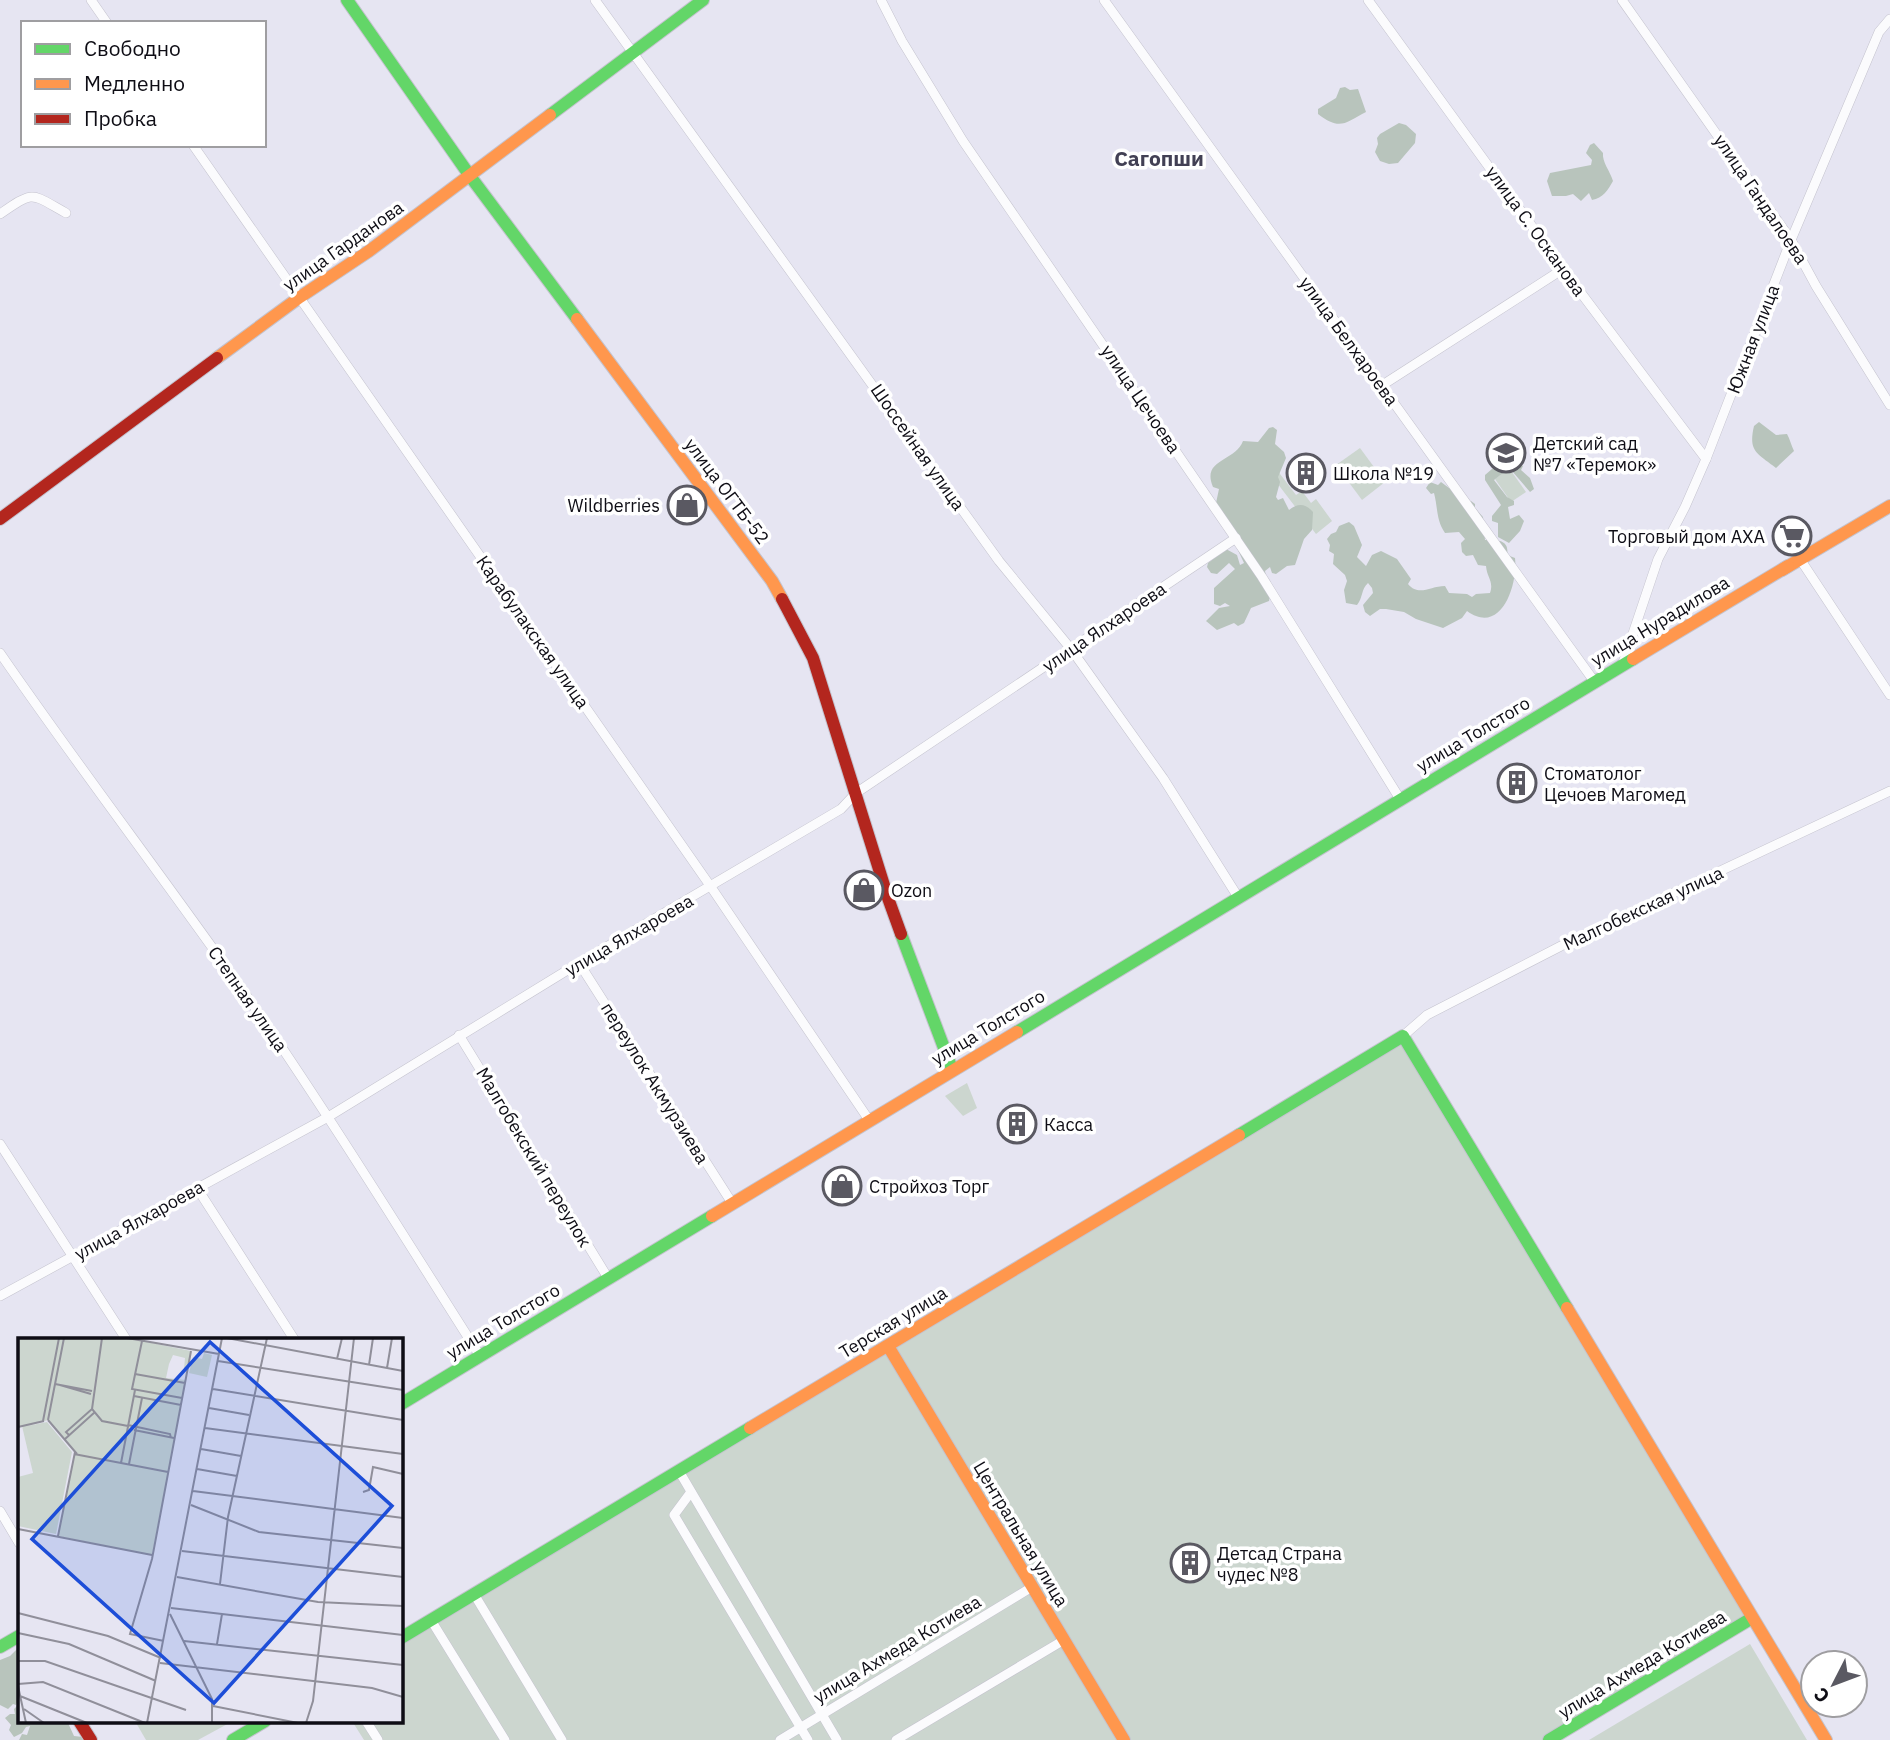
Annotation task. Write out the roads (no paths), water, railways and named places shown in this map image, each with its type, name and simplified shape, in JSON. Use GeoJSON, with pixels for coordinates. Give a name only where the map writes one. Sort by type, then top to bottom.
{"type":"FeatureCollection","features":[{"type":"Feature","properties":{"kind":"street"},"geometry":{"type":"LineString","coordinates":[[91,0],[106,21]]}},
{"type":"Feature","properties":{"kind":"street","name":"улица ОГТБ-52"},"geometry":{"type":"LineString","coordinates":[[347,0],[470,176],[772,581],[813,658],[888,898],[952,1069]]}},
{"type":"Feature","properties":{"kind":"street","name":"Шоссейная улица"},"geometry":{"type":"LineString","coordinates":[[594,0],[999,561],[1071,649],[1163,778],[1238,897]]}},
{"type":"Feature","properties":{"kind":"street","name":"улица Гарданова"},"geometry":{"type":"LineString","coordinates":[[0,519],[300,297],[369,251],[703,0]]}},
{"type":"Feature","properties":{"kind":"street","name":"улица Цечоева"},"geometry":{"type":"LineString","coordinates":[[881,0],[902,41],[964,141],[1236,538],[1399,799]]}},
{"type":"Feature","properties":{"kind":"street","name":"улица Белхароева"},"geometry":{"type":"LineString","coordinates":[[1104,0],[1594,681]]}},
{"type":"Feature","properties":{"kind":"street","name":"улица С. Осканова"},"geometry":{"type":"LineString","coordinates":[[1368,0],[1706,459]]}},
{"type":"Feature","properties":{"kind":"street","name":"улица Гандалоева"},"geometry":{"type":"LineString","coordinates":[[1622,0],[1791,240],[1822,296],[1890,405]]}},
{"type":"Feature","properties":{"kind":"street","name":"Южная улица"},"geometry":{"type":"LineString","coordinates":[[1623,663],[1658,559],[1706,459],[1791,240],[1879,32],[1890,19]]}},
{"type":"Feature","properties":{"kind":"street","name":"Карабулакская улица"},"geometry":{"type":"LineString","coordinates":[[194,147],[711,887],[869,1120]]}},
{"type":"Feature","properties":{"kind":"street"},"geometry":{"type":"LineString","coordinates":[[0,214],[35,195],[66,213]]}},
{"type":"Feature","properties":{"kind":"street"},"geometry":{"type":"LineString","coordinates":[[1381,386],[1563,268]]}},
{"type":"Feature","properties":{"kind":"street","name":"улица Нурадилова"},"geometry":{"type":"LineString","coordinates":[[1594,681],[1890,506]]}},
{"type":"Feature","properties":{"kind":"street","name":"улица Ялхароева"},"geometry":{"type":"LineString","coordinates":[[0,1296],[328,1117],[579,963],[841,809],[856,793],[1236,538]]}},
{"type":"Feature","properties":{"kind":"street"},"geometry":{"type":"LineString","coordinates":[[1800,559],[1890,695]]}},
{"type":"Feature","properties":{"kind":"street","name":"улица Нурадилова"},"geometry":{"type":"LineString","coordinates":[[1594,681],[1788,566]]}},
{"type":"Feature","properties":{"kind":"street","name":"Степная улица"},"geometry":{"type":"LineString","coordinates":[[0,653],[69,752],[172,890],[328,1117],[480,1356]]}},
{"type":"Feature","properties":{"kind":"street","name":"улица Толстого"},"geometry":{"type":"LineString","coordinates":[[402,1403],[1594,681]]}},
{"type":"Feature","properties":{"kind":"street","name":"Малгобекская улица"},"geometry":{"type":"LineString","coordinates":[[1403,1036],[1427,1015],[1561,946],[1890,791]]}},
{"type":"Feature","properties":{"kind":"street","name":"переулок Акмурзиева"},"geometry":{"type":"LineString","coordinates":[[579,963],[732,1203]]}},
{"type":"Feature","properties":{"kind":"street","name":"Малгобекский переулок"},"geometry":{"type":"LineString","coordinates":[[460,1035],[608,1278]]}},
{"type":"Feature","properties":{"kind":"street"},"geometry":{"type":"LineString","coordinates":[[1403,1036],[1826,1740]]}},
{"type":"Feature","properties":{"kind":"street","name":"Терская улица"},"geometry":{"type":"LineString","coordinates":[[402,1637],[1403,1036]]}},
{"type":"Feature","properties":{"kind":"street"},"geometry":{"type":"LineString","coordinates":[[0,1144],[125,1338]]}},
{"type":"Feature","properties":{"kind":"street"},"geometry":{"type":"LineString","coordinates":[[197,1188],[293,1338]]}},
{"type":"Feature","properties":{"kind":"street","name":"Центральная улица"},"geometry":{"type":"LineString","coordinates":[[888,1346],[1124,1740]]}},
{"type":"Feature","properties":{"kind":"street"},"geometry":{"type":"LineString","coordinates":[[679,1471],[836,1740]]}},
{"type":"Feature","properties":{"kind":"street"},"geometry":{"type":"LineString","coordinates":[[691,1492],[674,1515],[808,1740]]}},
{"type":"Feature","properties":{"kind":"street"},"geometry":{"type":"LineString","coordinates":[[0,1511],[18,1541]]}},
{"type":"Feature","properties":{"kind":"street","name":"улица Ахмеда Котиева"},"geometry":{"type":"LineString","coordinates":[[780,1740],[1032,1587]]}},
{"type":"Feature","properties":{"kind":"street"},"geometry":{"type":"LineString","coordinates":[[474,1594],[562,1740]]}},
{"type":"Feature","properties":{"kind":"street","name":"улица Ахмеда Котиева"},"geometry":{"type":"LineString","coordinates":[[1549,1740],[1752,1618]]}},
{"type":"Feature","properties":{"kind":"street"},"geometry":{"type":"LineString","coordinates":[[431,1620],[505,1740]]}},
{"type":"Feature","properties":{"kind":"street"},"geometry":{"type":"LineString","coordinates":[[0,1647],[18,1637]]}},
{"type":"Feature","properties":{"kind":"street"},"geometry":{"type":"LineString","coordinates":[[896,1740],[1064,1640]]}},
{"type":"Feature","properties":{"kind":"street"},"geometry":{"type":"LineString","coordinates":[[80,1722],[91,1740]]}},
{"type":"Feature","properties":{"kind":"street"},"geometry":{"type":"LineString","coordinates":[[233,1740],[263,1722]]}},
{"type":"Feature","properties":{"kind":"street"},"geometry":{"type":"LineString","coordinates":[[367,1722],[378,1740]]}},
{"type":"Feature","properties":{"kind":"place","name":"Детский сад №7 «Теремок»"},"geometry":{"type":"Point","coordinates":[1506,453]}},
{"type":"Feature","properties":{"kind":"place","name":"Школа №19"},"geometry":{"type":"Point","coordinates":[1306,473]}},
{"type":"Feature","properties":{"kind":"place","name":"Wildberries"},"geometry":{"type":"Point","coordinates":[687,505]}},
{"type":"Feature","properties":{"kind":"place","name":"Торговый дом АХА"},"geometry":{"type":"Point","coordinates":[1792,536]}},
{"type":"Feature","properties":{"kind":"place","name":"Стоматолог Цечоев Магомед"},"geometry":{"type":"Point","coordinates":[1517,783]}},
{"type":"Feature","properties":{"kind":"place","name":"Ozon"},"geometry":{"type":"Point","coordinates":[864,890]}},
{"type":"Feature","properties":{"kind":"place","name":"Касса"},"geometry":{"type":"Point","coordinates":[1017,1124]}},
{"type":"Feature","properties":{"kind":"place","name":"Стройхоз Торг"},"geometry":{"type":"Point","coordinates":[842,1186]}},
{"type":"Feature","properties":{"kind":"place","name":"Детсад Страна чудес №8"},"geometry":{"type":"Point","coordinates":[1190,1563]}},
{"type":"Feature","properties":{"kind":"district","name":"Сагопши"},"geometry":{"type":"Point","coordinates":[1159,158]}}]}
